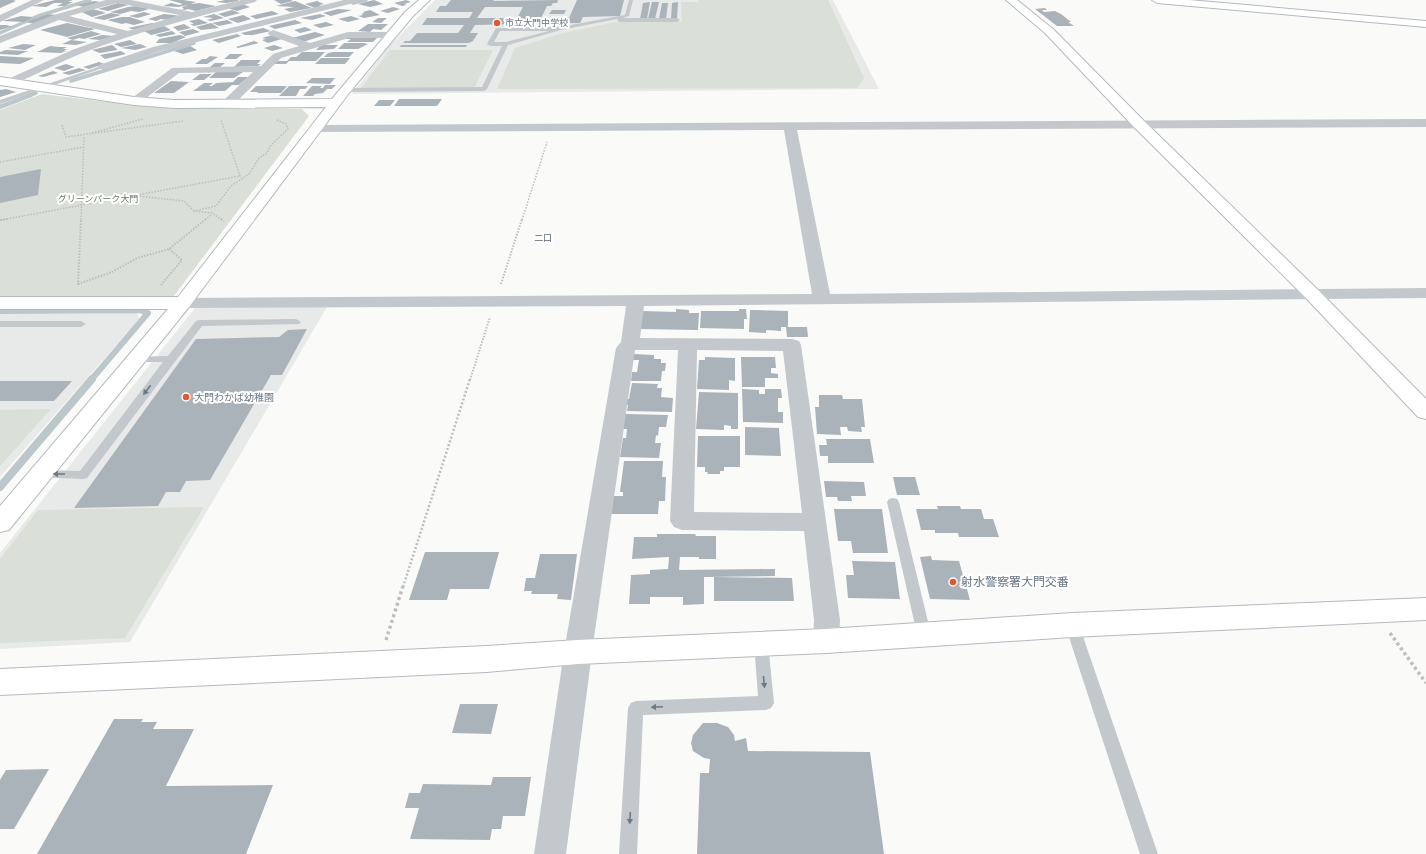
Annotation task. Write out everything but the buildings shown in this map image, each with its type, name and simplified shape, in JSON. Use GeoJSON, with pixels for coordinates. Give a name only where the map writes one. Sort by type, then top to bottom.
{"type":"FeatureCollection","features":[{"type":"Feature","properties":{"kind":"street"},"geometry":{"type":"LineString","coordinates":[[0,19],[39,0]]}},
{"type":"Feature","properties":{"kind":"street"},"geometry":{"type":"LineString","coordinates":[[0,40],[58,17],[117,0],[192,14]]}},
{"type":"Feature","properties":{"kind":"street"},"geometry":{"type":"LineString","coordinates":[[103,67],[157,49],[290,16],[338,2],[355,0]]}},
{"type":"Feature","properties":{"kind":"street"},"geometry":{"type":"LineString","coordinates":[[0,523],[183,303],[334,103],[409,14],[425,0]]}},
{"type":"Feature","properties":{"kind":"street"},"geometry":{"type":"LineString","coordinates":[[1011,0],[1049,31],[1140,125],[1312,294],[1426,412]]}},
{"type":"Feature","properties":{"kind":"street"},"geometry":{"type":"LineString","coordinates":[[1157,0],[1426,24]]}},
{"type":"Feature","properties":{"kind":"street"},"geometry":{"type":"LineString","coordinates":[[6,81],[76,52],[128,34],[192,14],[254,1]]}},
{"type":"Feature","properties":{"kind":"street"},"geometry":{"type":"LineString","coordinates":[[338,2],[362,10]]}},
{"type":"Feature","properties":{"kind":"street"},"geometry":{"type":"LineString","coordinates":[[277,10],[290,16]]}},
{"type":"Feature","properties":{"kind":"street"},"geometry":{"type":"LineString","coordinates":[[58,17],[128,34],[157,49]]}},
{"type":"Feature","properties":{"kind":"street"},"geometry":{"type":"LineString","coordinates":[[292,28],[269,34],[309,46]]}},
{"type":"Feature","properties":{"kind":"street"},"geometry":{"type":"LineString","coordinates":[[227,104],[277,56],[348,35],[391,35]]}},
{"type":"Feature","properties":{"kind":"street"},"geometry":{"type":"LineString","coordinates":[[196,39],[208,45]]}},
{"type":"Feature","properties":{"kind":"street"},"geometry":{"type":"LineString","coordinates":[[134,101],[176,70],[263,69]]}},
{"type":"Feature","properties":{"kind":"street"},"geometry":{"type":"LineString","coordinates":[[6,81],[134,101],[174,104],[334,103]]}},
{"type":"Feature","properties":{"kind":"street"},"geometry":{"type":"LineString","coordinates":[[314,129],[1426,123]]}},
{"type":"Feature","properties":{"kind":"street"},"geometry":{"type":"LineString","coordinates":[[790,127],[822,299]]}},
{"type":"Feature","properties":{"kind":"street"},"geometry":{"type":"LineString","coordinates":[[0,303],[495,302],[1426,293]]}},
{"type":"Feature","properties":{"kind":"street"},"geometry":{"type":"LineString","coordinates":[[630,344],[636,301]]}},
{"type":"Feature","properties":{"kind":"street"},"geometry":{"type":"LineString","coordinates":[[550,854],[578,652],[625,348],[630,344],[792,345],[827,620],[826,641]]}},
{"type":"Feature","properties":{"kind":"street"},"geometry":{"type":"LineString","coordinates":[[688,345],[682,521],[814,522]]}},
{"type":"Feature","properties":{"kind":"street"},"geometry":{"type":"LineString","coordinates":[[0,682],[486,659],[578,652],[826,641],[1072,625],[1426,609]]}},
{"type":"Feature","properties":{"kind":"lane"},"geometry":{"type":"LineString","coordinates":[[560,29],[498,29],[490,44],[506,44],[560,29],[627,16],[631,0]]}},
{"type":"Feature","properties":{"kind":"lane"},"geometry":{"type":"LineString","coordinates":[[607,20],[677,20]]}},
{"type":"Feature","properties":{"kind":"lane"},"geometry":{"type":"LineString","coordinates":[[345,90],[484,89],[506,44]]}},
{"type":"Feature","properties":{"kind":"lane"},"geometry":{"type":"LineString","coordinates":[[0,102],[103,67]]}},
{"type":"Feature","properties":{"kind":"lane"},"geometry":{"type":"LineString","coordinates":[[40,474],[83,475],[199,323],[296,322]]}},
{"type":"Feature","properties":{"kind":"lane"},"geometry":{"type":"LineString","coordinates":[[0,324],[81,324]]}},
{"type":"Feature","properties":{"kind":"lane"},"geometry":{"type":"LineString","coordinates":[[137,359],[171,359]]}},
{"type":"Feature","properties":{"kind":"lane"},"geometry":{"type":"LineString","coordinates":[[893,502],[924,634]]}},
{"type":"Feature","properties":{"kind":"lane"},"geometry":{"type":"LineString","coordinates":[[1072,625],[1149,854]]}},
{"type":"Feature","properties":{"kind":"lane"},"geometry":{"type":"LineString","coordinates":[[628,854],[636,708],[766,703],[761,643]]}},
{"type":"Feature","properties":{"kind":"path"},"geometry":{"type":"LineString","coordinates":[[0,220],[240,176],[220,116]]}},
{"type":"Feature","properties":{"kind":"path"},"geometry":{"type":"LineString","coordinates":[[84,136],[134,120]]}},
{"type":"Feature","properties":{"kind":"path"},"geometry":{"type":"LineString","coordinates":[[62,125],[66,137],[84,136],[190,120]]}},
{"type":"Feature","properties":{"kind":"path"},"geometry":{"type":"LineString","coordinates":[[194,211],[216,206],[232,186],[249,174],[259,158],[267,153],[271,145],[288,129],[286,124]]}},
{"type":"Feature","properties":{"kind":"path"},"geometry":{"type":"LineString","coordinates":[[379,663],[552,128]]}},
{"type":"Feature","properties":{"kind":"path"},"geometry":{"type":"LineString","coordinates":[[77,303],[84,136]]}},
{"type":"Feature","properties":{"kind":"path"},"geometry":{"type":"LineString","coordinates":[[0,162],[84,147]]}},
{"type":"Feature","properties":{"kind":"path"},"geometry":{"type":"LineString","coordinates":[[134,196],[184,201],[194,211],[212,213],[238,230]]}},
{"type":"Feature","properties":{"kind":"path"},"geometry":{"type":"LineString","coordinates":[[78,284],[112,272],[137,258],[169,249],[212,213]]}},
{"type":"Feature","properties":{"kind":"path"},"geometry":{"type":"LineString","coordinates":[[146,303],[182,260],[169,249]]}},
{"type":"Feature","properties":{"kind":"path"},"geometry":{"type":"LineString","coordinates":[[1375,612],[1426,683]]}},
{"type":"Feature","properties":{"kind":"shaded area"},"geometry":{"type":"Polygon","coordinates":[[[435,0],[833,0],[879,89],[352,94],[388,47],[435,0]]]}},
{"type":"Feature","properties":{"kind":"shaded area"},"geometry":{"type":"Polygon","coordinates":[[[327,307],[130,642],[0,649],[0,553],[195,308],[327,307]]]}},
{"type":"Feature","properties":{"kind":"shaded area"},"geometry":{"type":"Polygon","coordinates":[[[0,313],[138,313],[139,319],[0,477],[0,313]]]}},
{"type":"Feature","properties":{"kind":"green space"},"geometry":{"type":"Polygon","coordinates":[[[698,0],[828,0],[864,78],[857,88],[497,89],[515,48],[559,34],[615,22],[682,22],[681,2],[698,2],[698,0]]]}},
{"type":"Feature","properties":{"kind":"green space"},"geometry":{"type":"Polygon","coordinates":[[[390,50],[493,50],[474,88],[361,88],[390,50]]]}},
{"type":"Feature","properties":{"kind":"green space","name":"グリーンパーク大門"},"geometry":{"type":"Polygon","coordinates":[[[42,94],[149,107],[302,109],[309,116],[174,296],[0,296],[0,110],[42,94]]]}},
{"type":"Feature","properties":{"kind":"green space"},"geometry":{"type":"Polygon","coordinates":[[[51,409],[0,466],[0,410],[51,409]]]}},
{"type":"Feature","properties":{"kind":"green space"},"geometry":{"type":"Polygon","coordinates":[[[204,507],[125,638],[0,643],[0,559],[38,510],[204,507]]]}},
{"type":"Feature","properties":{"kind":"waterway"},"geometry":{"type":"LineString","coordinates":[[0,33],[38,16],[90,0]]}},
{"type":"Feature","properties":{"kind":"waterway"},"geometry":{"type":"LineString","coordinates":[[353,3],[366,0]]}},
{"type":"Feature","properties":{"kind":"waterway"},"geometry":{"type":"LineString","coordinates":[[71,81],[194,43]]}},
{"type":"Feature","properties":{"kind":"waterway"},"geometry":{"type":"LineString","coordinates":[[28,96],[36,93]]}},
{"type":"Feature","properties":{"kind":"waterway"},"geometry":{"type":"LineString","coordinates":[[0,107],[31,95]]}},
{"type":"Feature","properties":{"kind":"waterway"},"geometry":{"type":"LineString","coordinates":[[0,311],[139,310],[148,313],[91,380]]}},
{"type":"Feature","properties":{"kind":"waterway"},"geometry":{"type":"LineString","coordinates":[[0,487],[92,379]]}},
{"type":"Feature","properties":{"kind":"place","name":"市立大門中学校"},"geometry":{"type":"Point","coordinates":[497,23]}},
{"type":"Feature","properties":{"kind":"place","name":"大門わかば幼稚園"},"geometry":{"type":"Point","coordinates":[186,397]}},
{"type":"Feature","properties":{"kind":"place","name":"射水警察署大門交番"},"geometry":{"type":"Point","coordinates":[953,582]}},
{"type":"Feature","properties":{"kind":"district","name":"二口"},"geometry":{"type":"Point","coordinates":[543,238]}}]}
